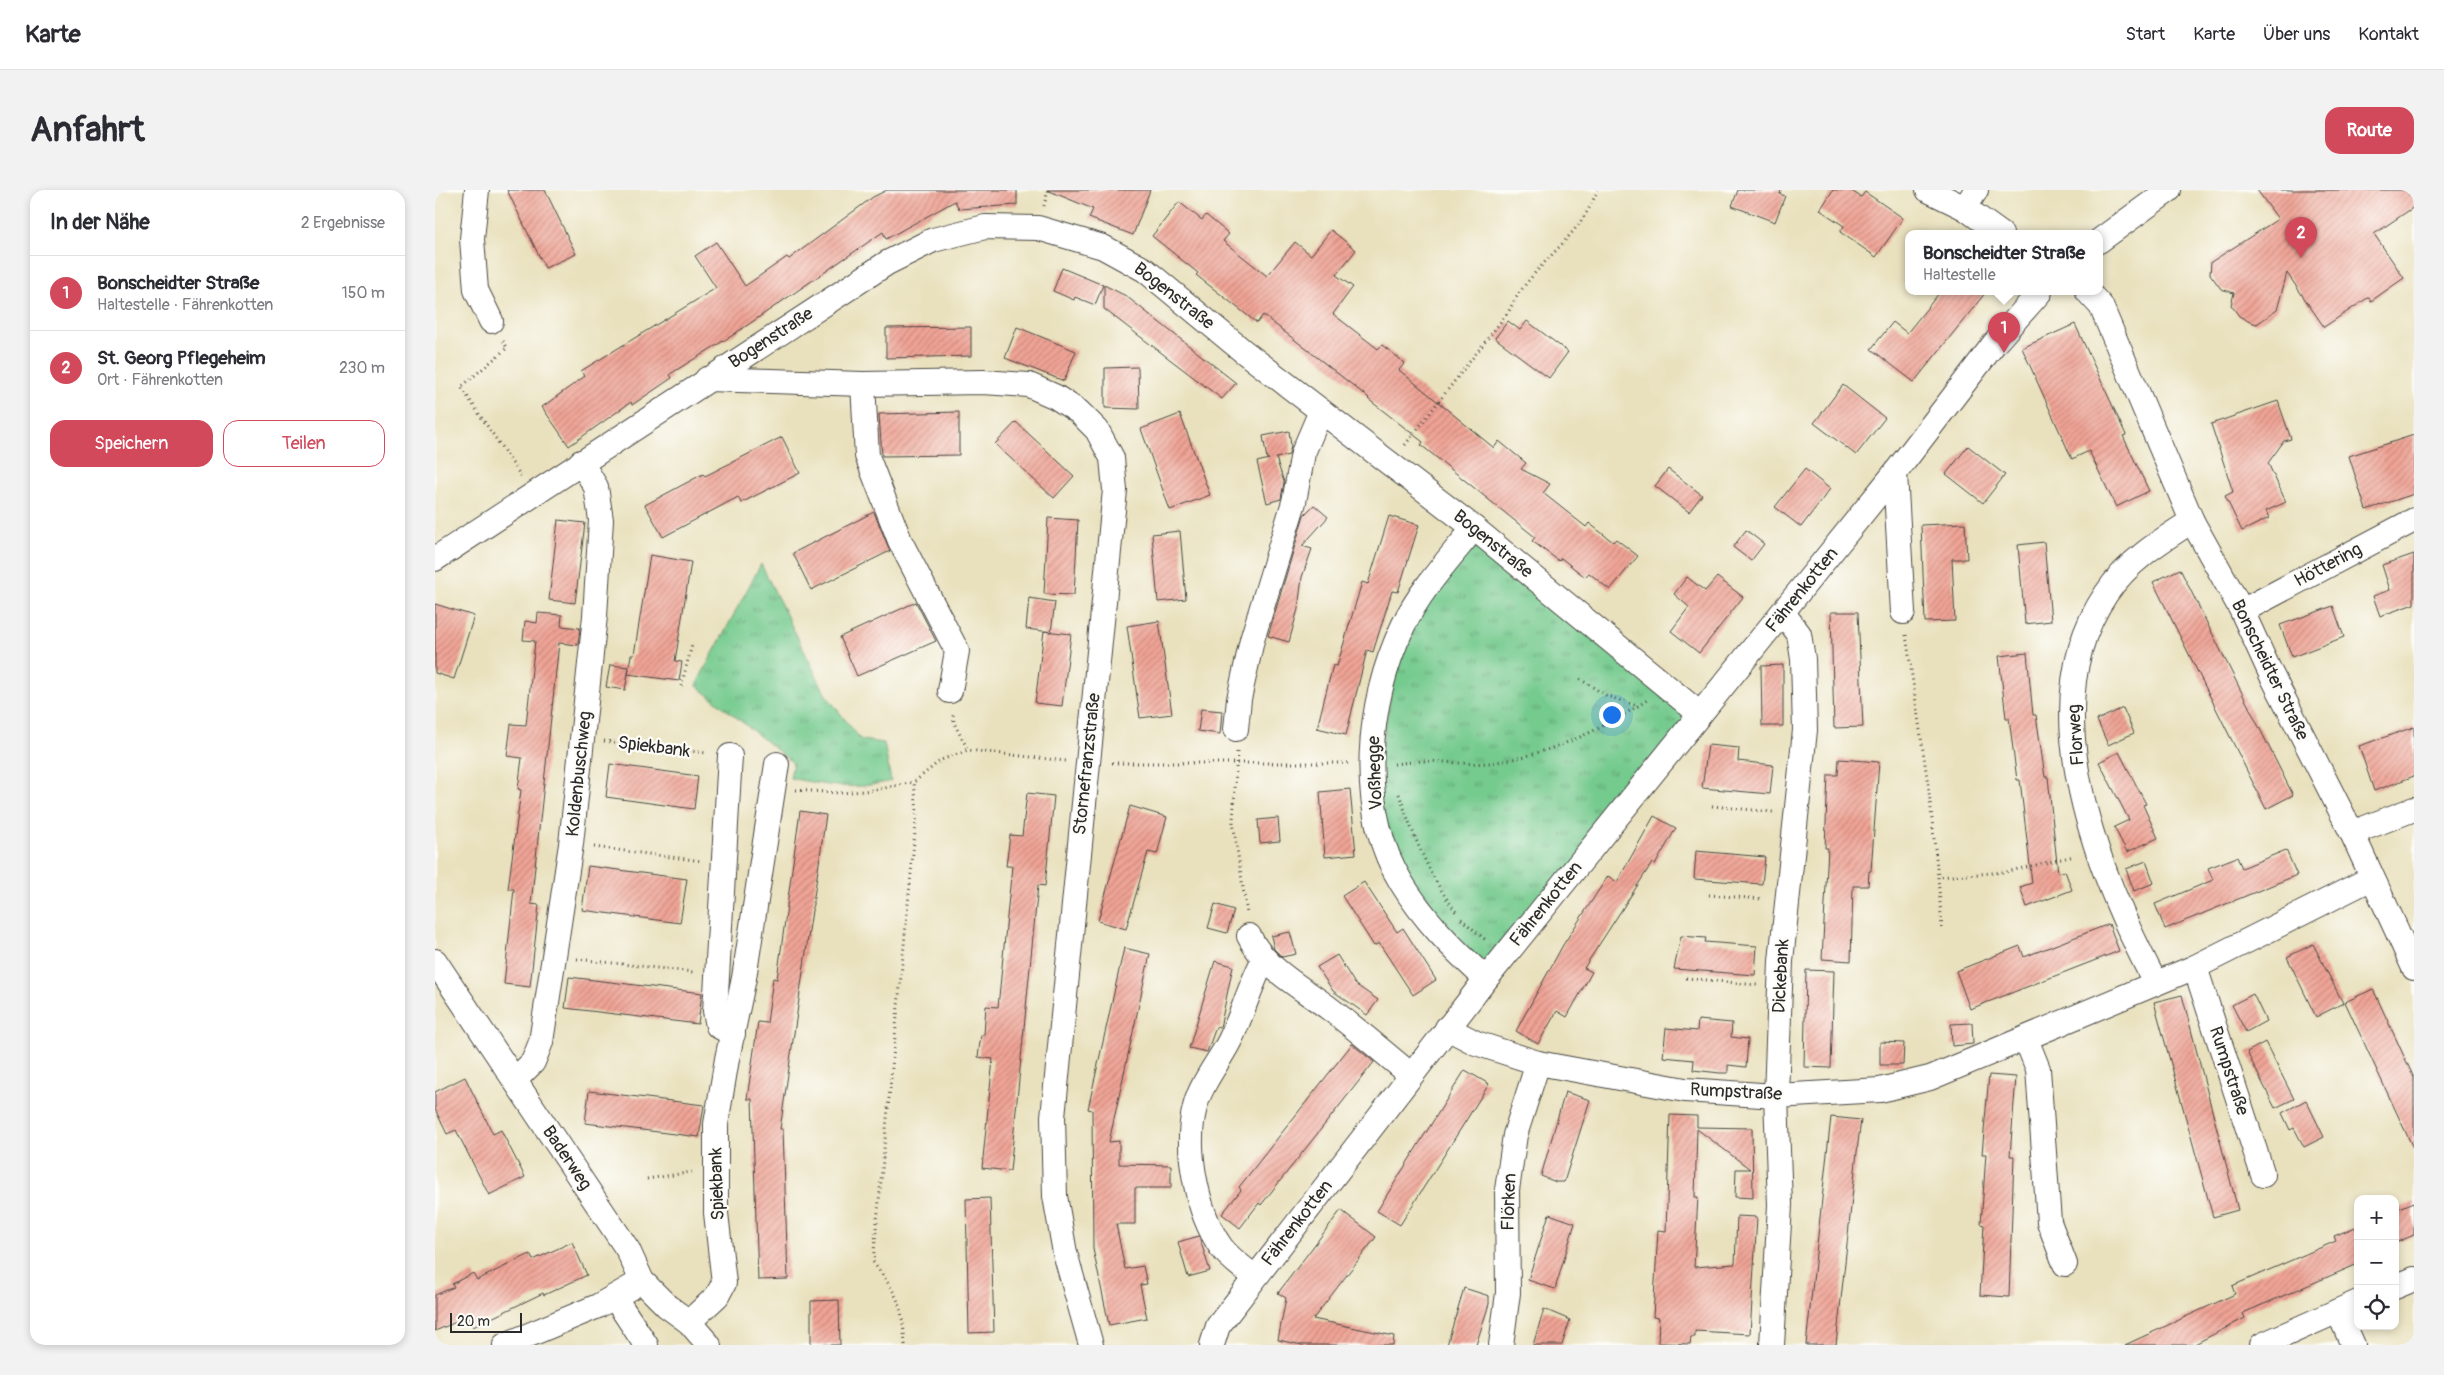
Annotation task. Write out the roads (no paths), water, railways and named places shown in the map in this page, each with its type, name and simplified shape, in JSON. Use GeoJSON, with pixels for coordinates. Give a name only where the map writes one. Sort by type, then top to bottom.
{"type":"FeatureCollection","features":[{"type":"Feature","properties":{"kind":"street"},"geometry":{"type":"LineString","coordinates":[[477,190],[472,239],[476,290],[491,321]]}},
{"type":"Feature","properties":{"kind":"street"},"geometry":{"type":"LineString","coordinates":[[1928,190],[1971,199],[1998,230]]}},
{"type":"Feature","properties":{"kind":"street"},"geometry":{"type":"LineString","coordinates":[[2103,238],[2169,190]]}},
{"type":"Feature","properties":{"kind":"street","name":"Bogenstraße"},"geometry":{"type":"LineString","coordinates":[[435,559],[707,379],[887,263],[933,240],[985,227],[1038,228],[1103,247],[1145,270],[1243,351],[1474,528],[1699,714]]}},
{"type":"Feature","properties":{"kind":"street","name":"Fährenkotten"},"geometry":{"type":"LineString","coordinates":[[1212,1345],[1218,1326],[1485,979],[1895,473],[1993,344],[2037,295]]}},
{"type":"Feature","properties":{"kind":"street","name":"Bonscheidter Straße"},"geometry":{"type":"LineString","coordinates":[[2090,295],[2101,306],[2192,521],[2242,611],[2270,672],[2352,833],[2414,968]]}},
{"type":"Feature","properties":{"kind":"street","name":"Stornefranzstraße"},"geometry":{"type":"LineString","coordinates":[[707,379],[863,384],[983,382],[1029,385],[1056,397],[1079,412],[1097,430],[1112,458],[1115,490],[1053,1117],[1055,1196],[1065,1253],[1091,1345]]}},
{"type":"Feature","properties":{"kind":"street"},"geometry":{"type":"LineString","coordinates":[[863,384],[867,456],[900,541],[957,651],[950,691]]}},
{"type":"Feature","properties":{"kind":"street"},"geometry":{"type":"LineString","coordinates":[[1235,729],[1239,699],[1252,640],[1294,502],[1303,453],[1321,411]]}},
{"type":"Feature","properties":{"kind":"street","name":"Koldenbuschweg"},"geometry":{"type":"LineString","coordinates":[[515,1080],[533,1062],[541,1042],[571,844],[583,738],[595,616],[601,520],[595,487],[581,462]]}},
{"type":"Feature","properties":{"kind":"street"},"geometry":{"type":"LineString","coordinates":[[1895,473],[1903,612]]}},
{"type":"Feature","properties":{"kind":"street","name":"Höttering"},"geometry":{"type":"LineString","coordinates":[[2242,611],[2414,520]]}},
{"type":"Feature","properties":{"kind":"street","name":"Florweg"},"geometry":{"type":"LineString","coordinates":[[2155,982],[2136,944],[2098,850],[2085,811],[2072,712],[2074,686],[2083,643],[2105,594],[2125,571],[2154,545],[2192,521]]}},
{"type":"Feature","properties":{"kind":"street","name":"Voßhegge"},"geometry":{"type":"LineString","coordinates":[[1474,528],[1425,590],[1403,626],[1379,690],[1371,739],[1371,763],[1376,814],[1386,853],[1401,881],[1443,940],[1485,979]]}},
{"type":"Feature","properties":{"kind":"street","name":"Dickebank"},"geometry":{"type":"LineString","coordinates":[[1772,1345],[1780,1205],[1776,1096],[1780,986],[1805,730],[1803,659],[1799,634],[1783,613]]}},
{"type":"Feature","properties":{"kind":"street"},"geometry":{"type":"LineString","coordinates":[[719,755],[723,864],[715,1011],[718,1026],[733,1034]]}},
{"type":"Feature","properties":{"kind":"street","name":"Spiekbank"},"geometry":{"type":"LineString","coordinates":[[689,1322],[717,1296],[724,1283],[716,1213],[716,1124],[744,978],[777,764]]}},
{"type":"Feature","properties":{"kind":"street"},"geometry":{"type":"LineString","coordinates":[[2352,833],[2414,810]]}},
{"type":"Feature","properties":{"kind":"street","name":"Rumpstraße"},"geometry":{"type":"LineString","coordinates":[[1447,1028],[1476,1043],[1538,1063],[1685,1090],[1776,1096],[1880,1090],[1930,1078],[2026,1039],[2155,982],[2195,967],[2372,878]]}},
{"type":"Feature","properties":{"kind":"street"},"geometry":{"type":"LineString","coordinates":[[1249,936],[1256,951],[1264,959],[1411,1074]]}},
{"type":"Feature","properties":{"kind":"street"},"geometry":{"type":"LineString","coordinates":[[1255,1277],[1222,1248],[1203,1214],[1197,1189],[1191,1126],[1195,1106],[1230,1039],[1254,978],[1264,959]]}},
{"type":"Feature","properties":{"kind":"street","name":"Baderweg"},"geometry":{"type":"LineString","coordinates":[[435,962],[628,1250],[642,1281],[667,1306],[689,1322],[709,1345]]}},
{"type":"Feature","properties":{"kind":"street","name":"Rumpstraße"},"geometry":{"type":"LineString","coordinates":[[2195,967],[2263,1175]]}},
{"type":"Feature","properties":{"kind":"street"},"geometry":{"type":"LineString","coordinates":[[2026,1039],[2039,1069],[2048,1213],[2053,1236],[2065,1264]]}},
{"type":"Feature","properties":{"kind":"street","name":"Flörken"},"geometry":{"type":"LineString","coordinates":[[1501,1345],[1508,1293],[1507,1190],[1515,1135],[1538,1063]]}},
{"type":"Feature","properties":{"kind":"street"},"geometry":{"type":"LineString","coordinates":[[2399,1285],[2414,1279]]}},
{"type":"Feature","properties":{"kind":"street"},"geometry":{"type":"LineString","coordinates":[[505,1345],[615,1298],[642,1281]]}},
{"type":"Feature","properties":{"kind":"street"},"geometry":{"type":"LineString","coordinates":[[615,1298],[645,1345]]}},
{"type":"Feature","properties":{"kind":"street"},"geometry":{"type":"LineString","coordinates":[[2262,1345],[2348,1307],[2353,1345]]}},
{"type":"Feature","properties":{"kind":"place","name":"St. Georg Pflegeheim"},"geometry":{"type":"Point","coordinates":[2301,258]}},
{"type":"Feature","properties":{"kind":"place","name":"Bonscheidter Straße"},"geometry":{"type":"Point","coordinates":[2004,353]}}]}
